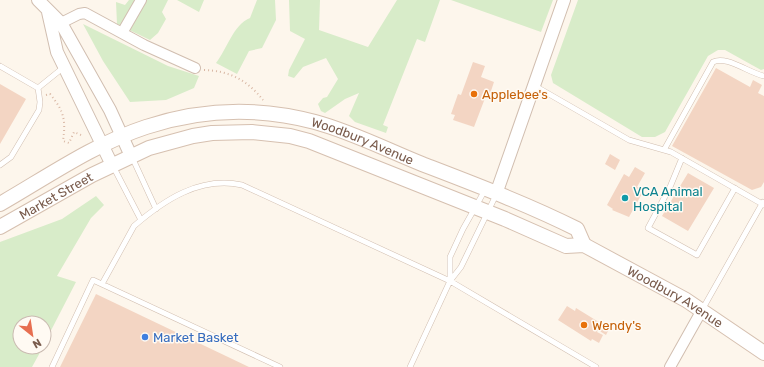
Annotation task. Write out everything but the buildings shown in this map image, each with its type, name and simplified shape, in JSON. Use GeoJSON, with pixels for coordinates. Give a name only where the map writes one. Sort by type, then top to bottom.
{"type":"FeatureCollection","features":[{"type":"Feature","properties":{"kind":"main road","name":"Woodbury Avenue"},"geometry":{"type":"LineString","coordinates":[[103,145],[122,136],[158,123],[204,114],[245,111],[278,114],[316,122],[348,133],[491,192],[578,229],[584,244]]}},
{"type":"Feature","properties":{"kind":"main road","name":"Woodbury Avenue"},"geometry":{"type":"LineString","coordinates":[[112,165],[162,144],[212,133],[252,132],[290,136],[331,149],[566,246],[584,244],[652,280],[702,310],[764,354]]}},
{"type":"Feature","properties":{"kind":"main road","name":"Market Street"},"geometry":{"type":"LineString","coordinates":[[0,204],[103,145]]}},
{"type":"Feature","properties":{"kind":"main road","name":"Market Street"},"geometry":{"type":"LineString","coordinates":[[0,227],[112,165]]}},
{"type":"Feature","properties":{"kind":"street"},"geometry":{"type":"LineString","coordinates":[[38,0],[48,12],[61,23],[110,110],[131,156]]}},
{"type":"Feature","properties":{"kind":"street"},"geometry":{"type":"LineString","coordinates":[[122,33],[142,0]]}},
{"type":"Feature","properties":{"kind":"street"},"geometry":{"type":"LineString","coordinates":[[491,192],[502,176],[564,0]]}},
{"type":"Feature","properties":{"kind":"street"},"geometry":{"type":"LineString","coordinates":[[48,12],[57,52],[112,165]]}},
{"type":"Feature","properties":{"kind":"street"},"geometry":{"type":"LineString","coordinates":[[61,23],[79,14],[85,13],[122,33],[195,68]]}},
{"type":"Feature","properties":{"kind":"street"},"geometry":{"type":"LineString","coordinates":[[670,367],[702,310]]}},
{"type":"Feature","properties":{"kind":"lane"},"geometry":{"type":"LineString","coordinates":[[664,150],[713,62],[718,59],[725,60],[764,76]]}},
{"type":"Feature","properties":{"kind":"lane"},"geometry":{"type":"LineString","coordinates":[[0,66],[38,88]]}},
{"type":"Feature","properties":{"kind":"lane"},"geometry":{"type":"LineString","coordinates":[[38,88],[65,66]]}},
{"type":"Feature","properties":{"kind":"lane"},"geometry":{"type":"LineString","coordinates":[[534,86],[630,140],[664,150],[682,158],[763,204],[702,310]]}},
{"type":"Feature","properties":{"kind":"lane"},"geometry":{"type":"LineString","coordinates":[[0,166],[10,158],[39,110],[38,88]]}},
{"type":"Feature","properties":{"kind":"lane"},"geometry":{"type":"LineString","coordinates":[[131,156],[156,209]]}},
{"type":"Feature","properties":{"kind":"lane"},"geometry":{"type":"LineString","coordinates":[[682,158],[670,187],[648,228],[697,255],[735,188]]}},
{"type":"Feature","properties":{"kind":"lane"},"geometry":{"type":"LineString","coordinates":[[112,165],[141,220]]}},
{"type":"Feature","properties":{"kind":"lane"},"geometry":{"type":"LineString","coordinates":[[102,284],[134,226],[141,220],[186,191],[206,184],[227,182],[242,185],[450,281],[596,367]]}},
{"type":"Feature","properties":{"kind":"lane"},"geometry":{"type":"LineString","coordinates":[[410,367],[450,281],[461,267],[481,210],[491,192]]}},
{"type":"Feature","properties":{"kind":"lane"},"geometry":{"type":"LineString","coordinates":[[450,281],[450,257],[463,229],[481,210],[491,192]]}},
{"type":"Feature","properties":{"kind":"lane"},"geometry":{"type":"LineString","coordinates":[[52,367],[93,280],[280,367]]}},
{"type":"Feature","properties":{"kind":"path"},"geometry":{"type":"LineString","coordinates":[[195,68],[234,75],[254,89],[263,100]]}},
{"type":"Feature","properties":{"kind":"path"},"geometry":{"type":"LineString","coordinates":[[39,96],[50,94],[59,108],[66,124],[63,141],[69,143],[74,132],[82,135]]}},
{"type":"Feature","properties":{"kind":"green space"},"geometry":{"type":"Polygon","coordinates":[[[129,0],[168,0],[162,12],[166,19],[158,33],[150,40],[117,24],[116,2],[125,5],[129,0]]]}},
{"type":"Feature","properties":{"kind":"green space"},"geometry":{"type":"Polygon","coordinates":[[[177,0],[204,0],[199,12],[177,0]]]}},
{"type":"Feature","properties":{"kind":"green space"},"geometry":{"type":"Polygon","coordinates":[[[257,0],[275,0],[276,20],[262,48],[249,51],[237,74],[216,63],[239,26],[250,18],[257,0]]]}},
{"type":"Feature","properties":{"kind":"green space"},"geometry":{"type":"Polygon","coordinates":[[[289,0],[320,0],[319,30],[368,47],[397,0],[440,0],[425,42],[417,39],[383,125],[388,127],[386,133],[355,122],[349,116],[359,93],[345,99],[325,113],[321,111],[318,104],[323,98],[327,97],[338,79],[326,58],[303,67],[294,78],[288,76],[289,70],[305,39],[290,31],[289,0]]]}},
{"type":"Feature","properties":{"kind":"green space"},"geometry":{"type":"Polygon","coordinates":[[[451,0],[553,0],[541,32],[451,0]]]}},
{"type":"Feature","properties":{"kind":"green space"},"geometry":{"type":"Polygon","coordinates":[[[578,0],[764,0],[764,69],[761,70],[725,50],[718,50],[708,56],[665,132],[655,137],[642,137],[553,83],[551,75],[578,0]]]}},
{"type":"Feature","properties":{"kind":"green space"},"geometry":{"type":"Polygon","coordinates":[[[83,24],[168,66],[199,76],[194,88],[166,100],[130,102],[103,61],[83,24]]]}},
{"type":"Feature","properties":{"kind":"green space"},"geometry":{"type":"Polygon","coordinates":[[[96,196],[104,205],[91,218],[57,276],[76,282],[52,328],[52,315],[12,315],[12,355],[39,355],[32,367],[0,367],[0,242],[62,219],[96,196]]]}},
{"type":"Feature","properties":{"kind":"place","name":"Applebee's"},"geometry":{"type":"Point","coordinates":[474,94]}},
{"type":"Feature","properties":{"kind":"place","name":"VCA Animal Hospital"},"geometry":{"type":"Point","coordinates":[625,198]}},
{"type":"Feature","properties":{"kind":"place","name":"Wendy's"},"geometry":{"type":"Point","coordinates":[584,325]}},
{"type":"Feature","properties":{"kind":"place","name":"Market Basket"},"geometry":{"type":"Point","coordinates":[145,337]}}]}
